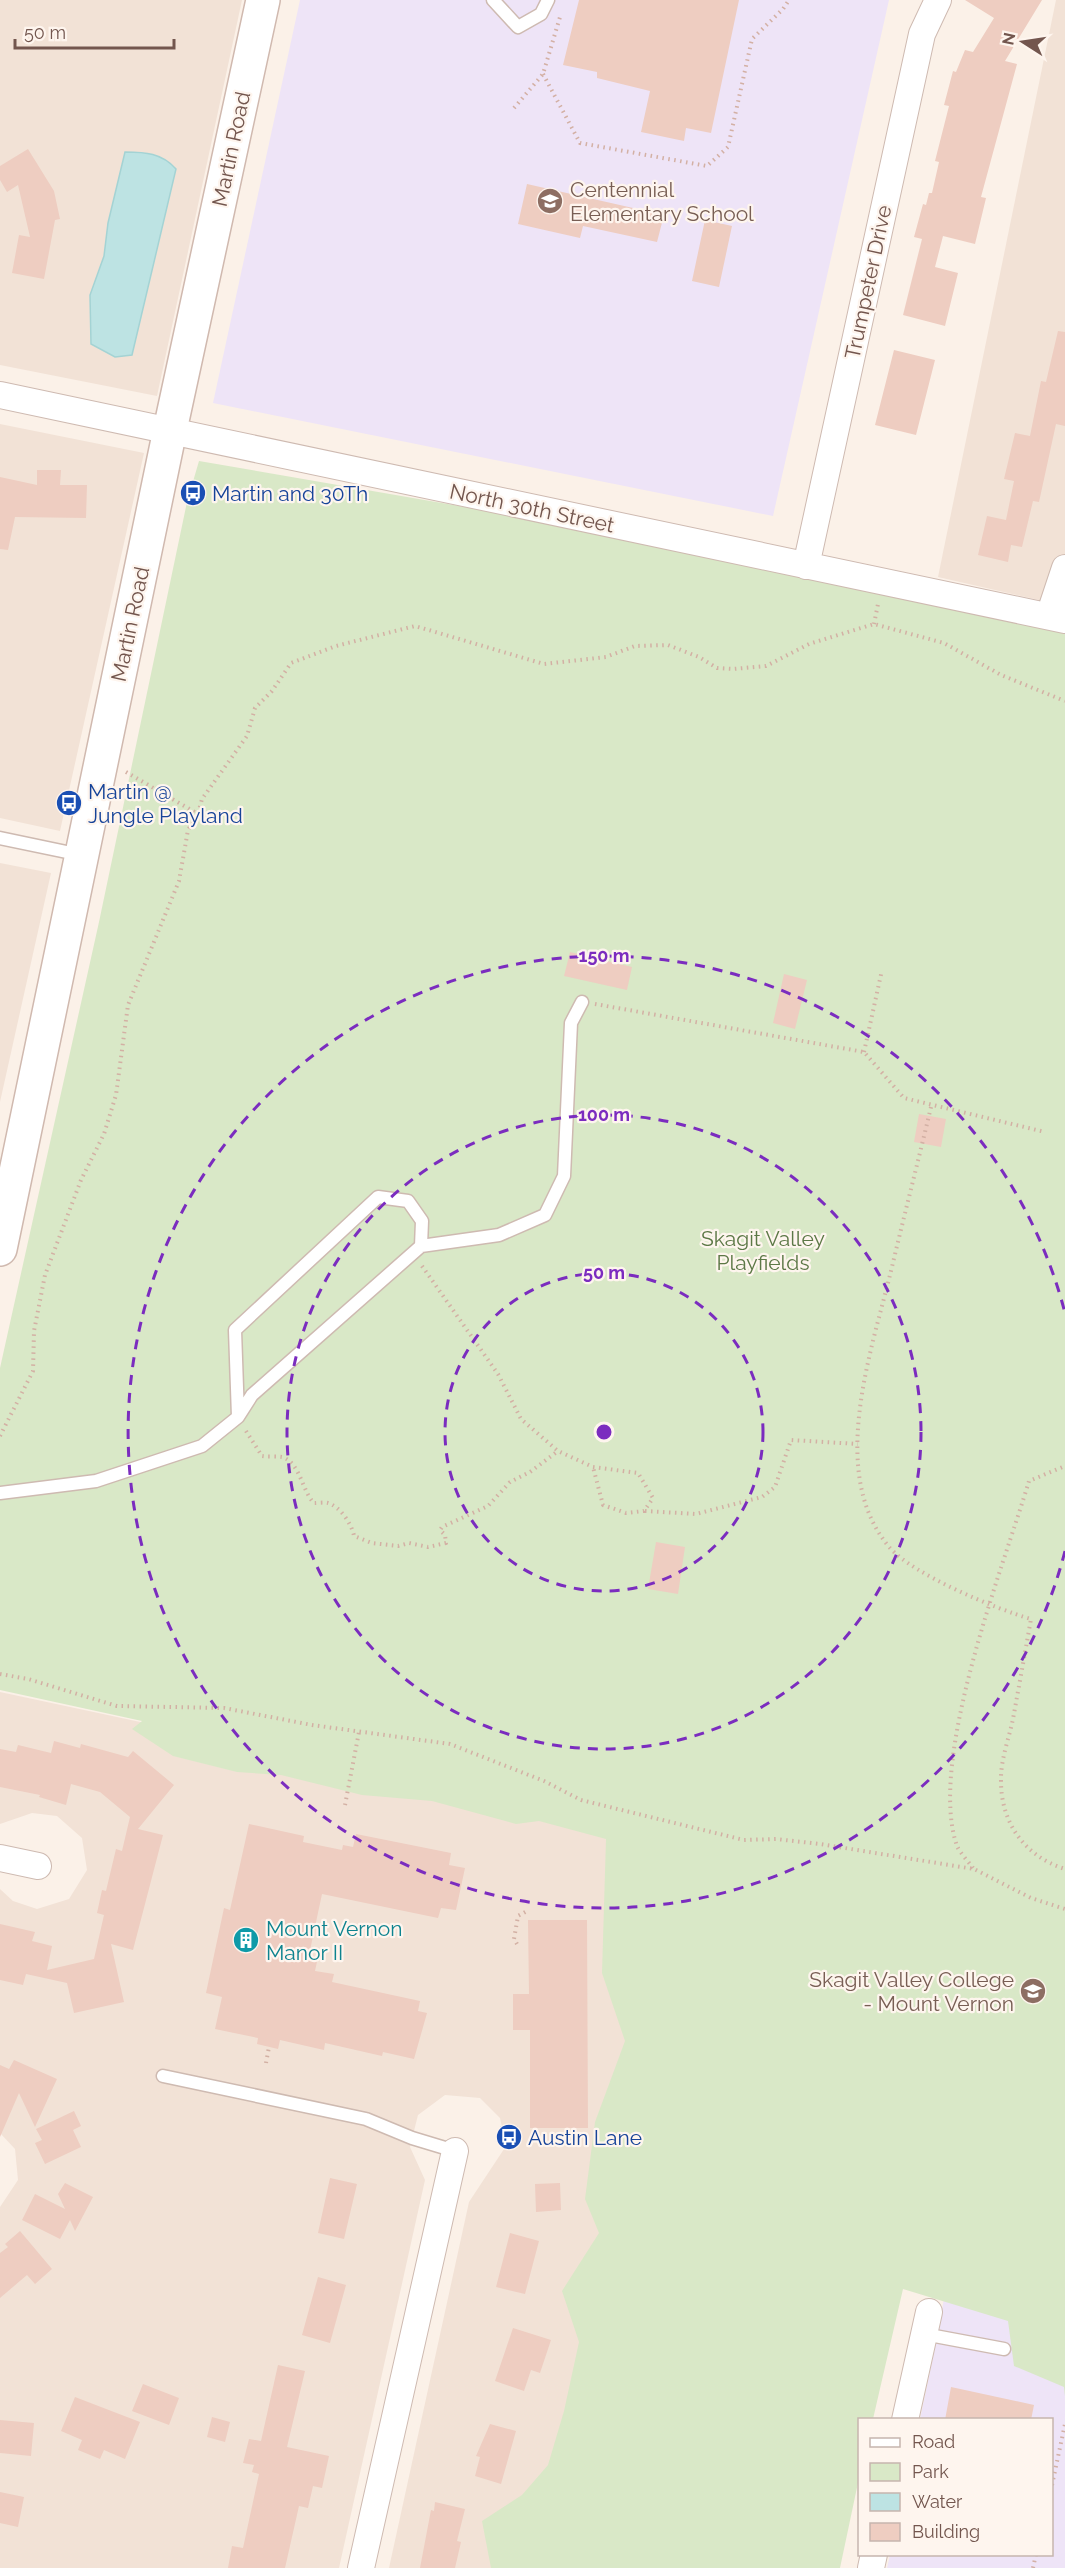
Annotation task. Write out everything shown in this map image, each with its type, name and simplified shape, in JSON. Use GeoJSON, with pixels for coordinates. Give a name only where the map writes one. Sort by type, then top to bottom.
{"type":"FeatureCollection","features":[{"type":"Feature","properties":{"kind":"street","name":"Martin Road"},"geometry":{"type":"LineString","coordinates":[[0,1249],[170,430],[263,0]]}},
{"type":"Feature","properties":{"kind":"street","name":"Trumpeter Drive"},"geometry":{"type":"LineString","coordinates":[[806,566],[922,34],[938,0]]}},
{"type":"Feature","properties":{"kind":"street","name":"North 30th Street"},"geometry":{"type":"LineString","coordinates":[[0,395],[1057,618]]}},
{"type":"Feature","properties":{"kind":"street"},"geometry":{"type":"LineString","coordinates":[[1057,618],[1065,568]]}},
{"type":"Feature","properties":{"kind":"street"},"geometry":{"type":"LineString","coordinates":[[0,1858],[38,1866]]}},
{"type":"Feature","properties":{"kind":"street"},"geometry":{"type":"LineString","coordinates":[[361,2568],[455,2151]]}},
{"type":"Feature","properties":{"kind":"street"},"geometry":{"type":"LineString","coordinates":[[905,2418],[926,2323]]}},
{"type":"Feature","properties":{"kind":"lane"},"geometry":{"type":"LineString","coordinates":[[493,0],[518,27],[541,14],[548,0]]}},
{"type":"Feature","properties":{"kind":"lane"},"geometry":{"type":"LineString","coordinates":[[0,838],[82,855]]}},
{"type":"Feature","properties":{"kind":"lane"},"geometry":{"type":"LineString","coordinates":[[0,1493],[96,1481],[202,1446],[238,1417],[252,1395],[417,1250],[499,1235],[545,1215],[564,1176],[571,1023],[582,1002]]}},
{"type":"Feature","properties":{"kind":"lane"},"geometry":{"type":"LineString","coordinates":[[238,1417],[235,1330],[378,1197],[408,1201],[422,1221],[417,1250]]}},
{"type":"Feature","properties":{"kind":"lane"},"geometry":{"type":"LineString","coordinates":[[163,2076],[366,2119],[455,2151]]}},
{"type":"Feature","properties":{"kind":"lane"},"geometry":{"type":"LineString","coordinates":[[926,2323],[1004,2349]]}},
{"type":"Feature","properties":{"kind":"path"},"geometry":{"type":"LineString","coordinates":[[543,74],[580,143],[707,166],[728,147],[752,39],[783,9],[789,0]]}},
{"type":"Feature","properties":{"kind":"path"},"geometry":{"type":"LineString","coordinates":[[514,108],[543,74],[562,11]]}},
{"type":"Feature","properties":{"kind":"path"},"geometry":{"type":"LineString","coordinates":[[0,1436],[33,1371],[34,1331],[45,1275],[81,1180],[104,1134],[116,1095],[128,1005],[179,880],[188,830],[198,814],[202,799],[247,736],[255,708],[272,691],[291,663],[336,646],[415,626],[511,652],[544,664],[606,657],[635,646],[668,645],[717,668],[733,669],[765,666],[809,644],[874,624],[944,644],[1001,675],[1065,701]]}},
{"type":"Feature","properties":{"kind":"path"},"geometry":{"type":"LineString","coordinates":[[126,772],[198,814]]}},
{"type":"Feature","properties":{"kind":"path"},"geometry":{"type":"LineString","coordinates":[[864,1052],[882,970]]}},
{"type":"Feature","properties":{"kind":"path"},"geometry":{"type":"LineString","coordinates":[[582,1002],[864,1052],[904,1098],[931,1107],[1045,1132]]}},
{"type":"Feature","properties":{"kind":"path"},"geometry":{"type":"LineString","coordinates":[[931,1107],[859,1408],[859,1479],[870,1515],[890,1548],[915,1567],[990,1606],[1031,1619],[1001,1777],[1003,1805],[1011,1828],[1027,1849],[1065,1869]]}},
{"type":"Feature","properties":{"kind":"path"},"geometry":{"type":"LineString","coordinates":[[417,1250],[493,1365],[521,1419],[558,1451],[593,1467],[638,1473],[653,1498],[644,1511]]}},
{"type":"Feature","properties":{"kind":"path"},"geometry":{"type":"LineString","coordinates":[[238,1417],[262,1456],[281,1457],[289,1461],[296,1468],[305,1494],[314,1503],[327,1502],[338,1510],[353,1527],[354,1536],[372,1543],[398,1546],[409,1543],[428,1547],[446,1543],[445,1535],[440,1532],[470,1513],[488,1506],[510,1482],[549,1460],[558,1451]]}},
{"type":"Feature","properties":{"kind":"path"},"geometry":{"type":"LineString","coordinates":[[593,1467],[603,1504],[626,1513],[644,1511],[696,1514],[762,1497],[775,1487],[791,1440],[858,1444]]}},
{"type":"Feature","properties":{"kind":"path"},"geometry":{"type":"LineString","coordinates":[[974,1869],[958,1847],[952,1813],[951,1775],[966,1692],[1029,1481],[1065,1466]]}},
{"type":"Feature","properties":{"kind":"path"},"geometry":{"type":"LineString","coordinates":[[0,1674],[28,1679],[117,1706],[224,1708],[359,1732],[450,1744],[544,1781],[581,1800],[744,1840],[776,1839],[820,1844],[974,1869],[1032,1899],[1065,1909]]}},
{"type":"Feature","properties":{"kind":"path"},"geometry":{"type":"LineString","coordinates":[[345,1805],[359,1732]]}},
{"type":"Feature","properties":{"kind":"path"},"geometry":{"type":"LineString","coordinates":[[517,1944],[514,1939],[518,1916],[527,1911]]}},
{"type":"Feature","properties":{"kind":"path"},"geometry":{"type":"LineString","coordinates":[[266,2063],[269,2047]]}},
{"type":"Feature","properties":{"kind":"path"},"geometry":{"type":"LineString","coordinates":[[1053,2480],[1065,2424]]}},
{"type":"Feature","properties":{"kind":"shaded area"},"geometry":{"type":"Polygon","coordinates":[[[0,0],[242,0],[157,396],[0,365],[0,0]]]}},
{"type":"Feature","properties":{"kind":"shaded area","name":"Centennial Elementary School"},"geometry":{"type":"Polygon","coordinates":[[[300,0],[889,0],[773,516],[213,403],[300,0]]]}},
{"type":"Feature","properties":{"kind":"shaded area"},"geometry":{"type":"Polygon","coordinates":[[[1056,0],[1065,0],[1065,606],[938,577],[1056,0]]]}},
{"type":"Feature","properties":{"kind":"shaded area"},"geometry":{"type":"Polygon","coordinates":[[[0,424],[144,453],[60,831],[0,818],[0,424]]]}},
{"type":"Feature","properties":{"kind":"shaded area"},"geometry":{"type":"Polygon","coordinates":[[[0,863],[51,873],[0,1102],[0,863]]]}},
{"type":"Feature","properties":{"kind":"shaded area","name":"Skagit Valley College - Mount Vernon"},"geometry":{"type":"Polygon","coordinates":[[[1065,1635],[1065,2568],[887,2568],[890,2556],[1053,2556],[1053,2418],[920,2418],[935,2348],[1065,1635]]]}},
{"type":"Feature","properties":{"kind":"shaded area"},"geometry":{"type":"Polygon","coordinates":[[[0,1692],[847,1873],[698,2568],[389,2568],[469,2202],[506,2146],[500,2118],[480,2098],[445,2095],[418,2115],[410,2147],[425,2180],[339,2568],[0,2568],[0,2207],[18,2180],[15,2149],[0,2133],[0,1889],[13,1901],[37,1909],[69,1899],[87,1870],[82,1838],[57,1816],[32,1813],[0,1824],[0,1692]]]}},
{"type":"Feature","properties":{"kind":"green space","name":"Skagit Valley Playfields"},"geometry":{"type":"Polygon","coordinates":[[[199,461],[806,566],[1065,632],[1065,2396],[1064,2387],[1014,2366],[1008,2321],[903,2289],[873,2418],[858,2418],[858,2483],[840,2568],[491,2568],[482,2521],[522,2495],[548,2465],[564,2411],[579,2342],[562,2291],[599,2233],[585,2199],[595,2122],[625,2041],[602,1973],[606,1839],[539,1821],[516,1824],[432,1801],[362,1795],[281,1775],[237,1772],[173,1756],[132,1729],[142,1721],[0,1690],[0,1368],[99,922],[187,502],[199,461]]]}},
{"type":"Feature","properties":{"kind":"water"},"geometry":{"type":"Polygon","coordinates":[[[125,152],[153,154],[176,169],[132,355],[115,357],[91,344],[90,295],[104,256],[108,223],[125,152]]]}},
{"type":"Feature","properties":{"kind":"building"},"geometry":{"type":"Polygon","coordinates":[[[579,0],[739,0],[711,133],[686,128],[684,141],[641,132],[650,91],[597,78],[597,72],[563,65],[579,0]]]}},
{"type":"Feature","properties":{"kind":"building"},"geometry":{"type":"Polygon","coordinates":[[[965,0],[1042,0],[1005,61],[1017,64],[981,197],[986,198],[975,244],[943,236],[935,267],[958,273],[945,326],[903,315],[922,239],[914,237],[923,204],[926,205],[929,193],[932,193],[939,162],[935,161],[949,106],[944,105],[953,71],[956,72],[965,50],[973,52],[994,18],[965,0]]]}},
{"type":"Feature","properties":{"kind":"building"},"geometry":{"type":"Polygon","coordinates":[[[28,149],[54,191],[60,219],[55,220],[44,279],[12,273],[19,235],[30,237],[18,185],[7,192],[0,180],[0,166],[28,149]]]}},
{"type":"Feature","properties":{"kind":"building"},"geometry":{"type":"Polygon","coordinates":[[[527,184],[664,215],[657,242],[583,226],[580,238],[518,224],[527,184]]]}},
{"type":"Feature","properties":{"kind":"building"},"geometry":{"type":"Polygon","coordinates":[[[705,220],[732,226],[719,287],[692,281],[705,220]]]}},
{"type":"Feature","properties":{"kind":"building"},"geometry":{"type":"Polygon","coordinates":[[[1058,331],[1065,332],[1065,426],[1056,424],[1039,502],[1033,501],[1022,547],[1011,545],[1008,562],[978,555],[987,516],[1006,520],[1014,481],[1004,479],[1015,433],[1030,436],[1041,381],[1046,382],[1058,331]]]}},
{"type":"Feature","properties":{"kind":"building"},"geometry":{"type":"Polygon","coordinates":[[[894,350],[935,360],[916,435],[875,425],[894,350]]]}},
{"type":"Feature","properties":{"kind":"building"},"geometry":{"type":"Polygon","coordinates":[[[37,470],[61,470],[60,485],[87,485],[86,518],[15,517],[8,550],[0,549],[0,477],[37,485],[37,470]]]}},
{"type":"Feature","properties":{"kind":"building"},"geometry":{"type":"Polygon","coordinates":[[[570,952],[632,967],[627,990],[564,976],[570,952]]]}},
{"type":"Feature","properties":{"kind":"building"},"geometry":{"type":"Polygon","coordinates":[[[784,974],[807,980],[795,1029],[773,1023],[784,974]]]}},
{"type":"Feature","properties":{"kind":"building"},"geometry":{"type":"Polygon","coordinates":[[[919,1114],[946,1119],[941,1147],[914,1142],[919,1114]]]}},
{"type":"Feature","properties":{"kind":"building"},"geometry":{"type":"Polygon","coordinates":[[[656,1542],[685,1547],[678,1594],[648,1589],[656,1542]]]}},
{"type":"Feature","properties":{"kind":"building"},"geometry":{"type":"Polygon","coordinates":[[[54,1741],[80,1748],[81,1744],[128,1757],[133,1751],[174,1785],[138,1829],[163,1835],[133,1950],[111,1944],[124,2002],[74,2013],[67,1983],[26,1974],[23,1985],[0,1980],[0,1924],[35,1932],[32,1941],[52,1946],[47,1970],[94,1959],[104,1915],[97,1913],[102,1890],[106,1891],[116,1849],[122,1851],[130,1817],[100,1792],[71,1784],[66,1805],[39,1797],[40,1795],[0,1787],[0,1749],[16,1752],[18,1745],[51,1753],[54,1741]]]}},
{"type":"Feature","properties":{"kind":"building","name":"Mount Vernon Manor II"},"geometry":{"type":"Polygon","coordinates":[[[249,1824],[304,1836],[303,1842],[342,1850],[343,1845],[353,1847],[356,1834],[451,1853],[449,1865],[465,1868],[456,1910],[441,1908],[438,1918],[322,1894],[309,1955],[318,1957],[315,1971],[334,1974],[332,1982],[420,2001],[418,2011],[427,2013],[414,2059],[383,2052],[382,2056],[325,2043],[324,2050],[280,2040],[278,2049],[257,2044],[258,2038],[215,2029],[222,1997],[206,1993],[224,1908],[230,1910],[249,1824]]]}},
{"type":"Feature","properties":{"kind":"building"},"geometry":{"type":"Polygon","coordinates":[[[528,1920],[587,1920],[588,2128],[530,2128],[530,2030],[513,2030],[513,1994],[529,1994],[528,1920]]]}},
{"type":"Feature","properties":{"kind":"building"},"geometry":{"type":"Polygon","coordinates":[[[14,2060],[57,2079],[35,2127],[19,2093],[0,2137],[0,2065],[9,2069],[14,2060]]]}},
{"type":"Feature","properties":{"kind":"building"},"geometry":{"type":"Polygon","coordinates":[[[74,2111],[81,2126],[73,2130],[81,2147],[45,2164],[35,2143],[42,2140],[36,2129],[74,2111]]]}},
{"type":"Feature","properties":{"kind":"building"},"geometry":{"type":"Polygon","coordinates":[[[330,2178],[357,2184],[344,2239],[318,2233],[330,2178]]]}},
{"type":"Feature","properties":{"kind":"building"},"geometry":{"type":"Polygon","coordinates":[[[65,2183],[93,2197],[75,2231],[70,2220],[60,2239],[22,2220],[35,2194],[65,2209],[58,2194],[65,2183]]]}},
{"type":"Feature","properties":{"kind":"building"},"geometry":{"type":"Polygon","coordinates":[[[560,2183],[561,2210],[536,2212],[535,2184],[560,2183]]]}},
{"type":"Feature","properties":{"kind":"building"},"geometry":{"type":"Polygon","coordinates":[[[20,2231],[52,2269],[35,2284],[27,2275],[0,2298],[0,2253],[8,2247],[5,2244],[20,2231]]]}},
{"type":"Feature","properties":{"kind":"building"},"geometry":{"type":"Polygon","coordinates":[[[510,2233],[539,2241],[525,2294],[496,2287],[510,2233]]]}},
{"type":"Feature","properties":{"kind":"building"},"geometry":{"type":"Polygon","coordinates":[[[318,2277],[346,2285],[330,2343],[302,2335],[318,2277]]]}},
{"type":"Feature","properties":{"kind":"building"},"geometry":{"type":"Polygon","coordinates":[[[513,2328],[551,2340],[540,2373],[531,2370],[524,2391],[495,2381],[513,2328]]]}},
{"type":"Feature","properties":{"kind":"building"},"geometry":{"type":"Polygon","coordinates":[[[278,2365],[305,2371],[287,2447],[329,2456],[322,2488],[313,2486],[308,2508],[299,2506],[285,2568],[228,2568],[232,2546],[243,2548],[259,2474],[252,2472],[254,2465],[243,2463],[249,2439],[261,2441],[278,2365]]]}},
{"type":"Feature","properties":{"kind":"building"},"geometry":{"type":"Polygon","coordinates":[[[143,2384],[179,2398],[169,2425],[132,2411],[143,2384]]]}},
{"type":"Feature","properties":{"kind":"building"},"geometry":{"type":"Polygon","coordinates":[[[951,2387],[1034,2405],[1031,2418],[945,2418],[951,2387]]]}},
{"type":"Feature","properties":{"kind":"building"},"geometry":{"type":"Polygon","coordinates":[[[75,2397],[140,2422],[125,2459],[104,2450],[100,2459],[78,2450],[82,2440],[61,2431],[75,2397]]]}},
{"type":"Feature","properties":{"kind":"building"},"geometry":{"type":"Polygon","coordinates":[[[212,2417],[230,2422],[225,2442],[207,2437],[212,2417]]]}},
{"type":"Feature","properties":{"kind":"building"},"geometry":{"type":"Polygon","coordinates":[[[0,2420],[34,2423],[31,2456],[0,2453],[0,2420]]]}},
{"type":"Feature","properties":{"kind":"building"},"geometry":{"type":"Polygon","coordinates":[[[490,2424],[516,2431],[501,2484],[475,2476],[480,2457],[476,2456],[490,2424]]]}},
{"type":"Feature","properties":{"kind":"building"},"geometry":{"type":"Polygon","coordinates":[[[0,2492],[24,2497],[18,2527],[0,2523],[0,2492]]]}},
{"type":"Feature","properties":{"kind":"building"},"geometry":{"type":"Polygon","coordinates":[[[435,2502],[465,2509],[457,2541],[461,2542],[455,2568],[420,2568],[431,2510],[434,2511],[435,2502]]]}},
{"type":"Feature","properties":{"kind":"place","name":"Centennial Elementary School"},"geometry":{"type":"Point","coordinates":[550,201]}},
{"type":"Feature","properties":{"kind":"place","name":"Martin and 30Th"},"geometry":{"type":"Point","coordinates":[193,493]}},
{"type":"Feature","properties":{"kind":"place","name":"Martin @ Jungle Playland"},"geometry":{"type":"Point","coordinates":[69,803]}},
{"type":"Feature","properties":{"kind":"place","name":"Mount Vernon Manor II"},"geometry":{"type":"Point","coordinates":[246,1940]}},
{"type":"Feature","properties":{"kind":"place","name":"Skagit Valley College - Mount Vernon"},"geometry":{"type":"Point","coordinates":[1033,1991]}},
{"type":"Feature","properties":{"kind":"place","name":"Austin Lane"},"geometry":{"type":"Point","coordinates":[509,2137]}}]}
